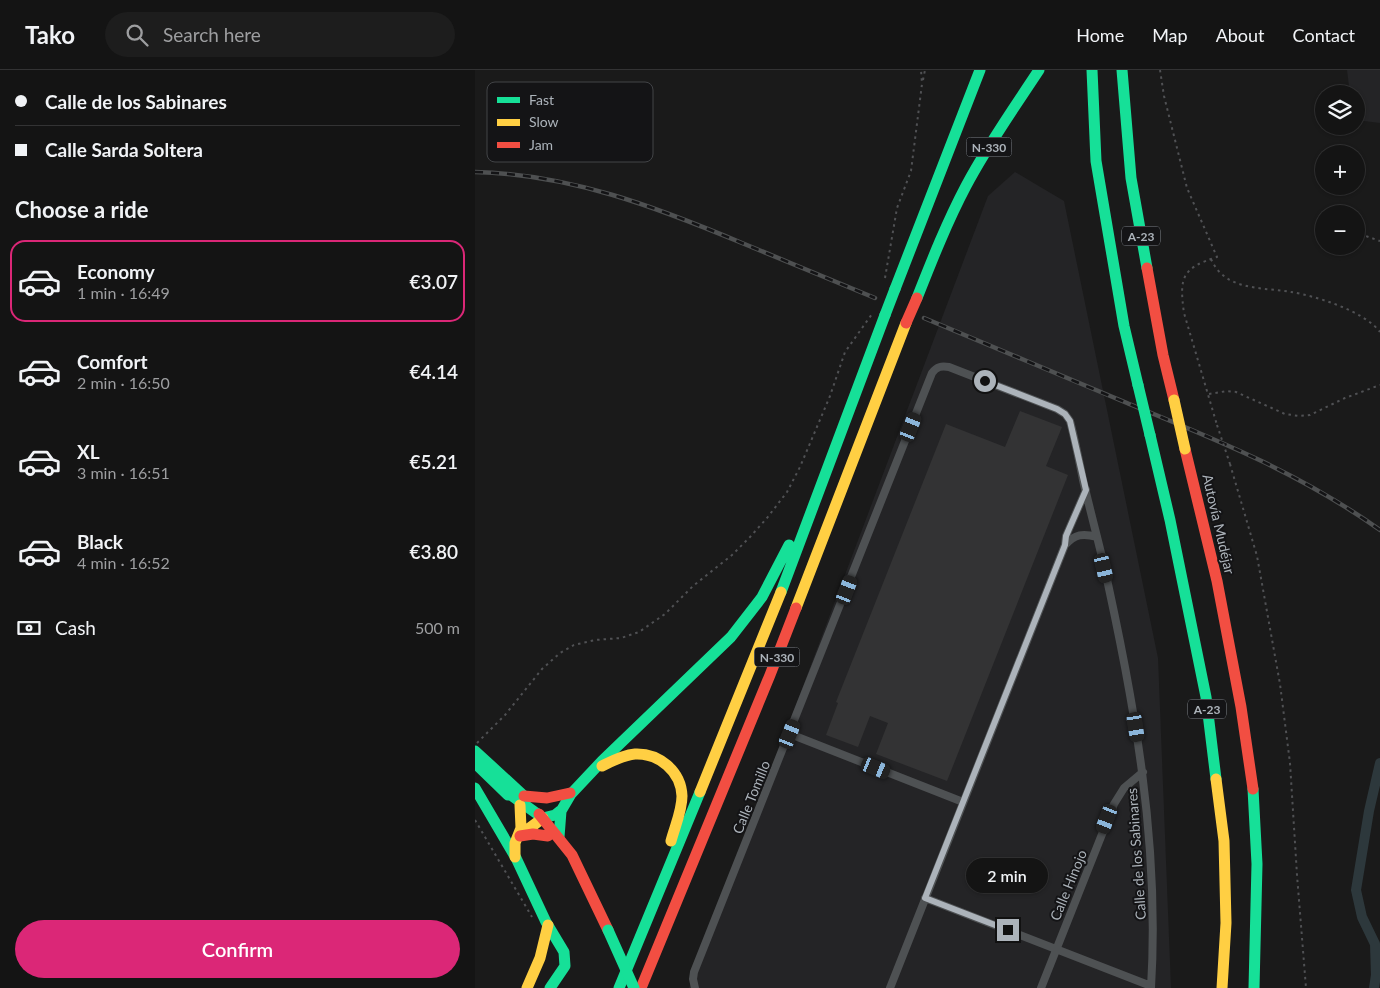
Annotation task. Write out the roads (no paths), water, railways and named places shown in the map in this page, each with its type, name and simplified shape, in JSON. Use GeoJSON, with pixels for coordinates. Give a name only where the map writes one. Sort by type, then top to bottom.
{"type":"FeatureCollection","features":[{"type":"Feature","properties":{"kind":"main road"},"geometry":{"type":"LineString","coordinates":[[955,131],[957,110],[972,70]]}},
{"type":"Feature","properties":{"kind":"main road","name":"N-330"},"geometry":{"type":"LineString","coordinates":[[619,988],[763,640],[885,315],[889,286],[964,112],[980,70]]}},
{"type":"Feature","properties":{"kind":"main road","name":"N-330"},"geometry":{"type":"LineString","coordinates":[[641,988],[770,675],[906,324],[946,228],[967,184],[1001,127],[1039,70]]}},
{"type":"Feature","properties":{"kind":"main road","name":"A-23"},"geometry":{"type":"LineString","coordinates":[[1092,70],[1096,161],[1125,326],[1170,520],[1206,697],[1224,841],[1225,923],[1223,988]]}},
{"type":"Feature","properties":{"kind":"main road","name":"Autovía Mudéjar"},"geometry":{"type":"LineString","coordinates":[[1122,70],[1131,178],[1163,355],[1217,582],[1241,707],[1254,796],[1257,864],[1254,988]]}},
{"type":"Feature","properties":{"kind":"main road"},"geometry":{"type":"LineString","coordinates":[[593,772],[601,761],[731,637],[762,597],[776,573],[804,512],[817,493]]}},
{"type":"Feature","properties":{"kind":"main road"},"geometry":{"type":"LineString","coordinates":[[475,751],[554,836],[583,873],[585,883],[634,988]]}},
{"type":"Feature","properties":{"kind":"main road"},"geometry":{"type":"LineString","coordinates":[[519,836],[593,772],[625,755],[634,754],[655,758],[664,763],[677,777],[681,786],[679,813],[654,884],[652,908]]}},
{"type":"Feature","properties":{"kind":"main road"},"geometry":{"type":"LineString","coordinates":[[475,763],[504,790],[521,801],[565,795]]}},
{"type":"Feature","properties":{"kind":"main road"},"geometry":{"type":"LineString","coordinates":[[475,788],[516,858],[547,923],[564,952],[566,961],[563,971],[550,988]]}},
{"type":"Feature","properties":{"kind":"main road"},"geometry":{"type":"LineString","coordinates":[[504,790],[515,795],[539,820]]}},
{"type":"Feature","properties":{"kind":"main road"},"geometry":{"type":"LineString","coordinates":[[554,836],[565,795]]}},
{"type":"Feature","properties":{"kind":"main road"},"geometry":{"type":"LineString","coordinates":[[516,858],[514,847],[519,836],[521,801]]}},
{"type":"Feature","properties":{"kind":"main road"},"geometry":{"type":"LineString","coordinates":[[539,820],[555,815],[560,811]]}},
{"type":"Feature","properties":{"kind":"main road"},"geometry":{"type":"LineString","coordinates":[[519,836],[533,834],[554,836]]}},
{"type":"Feature","properties":{"kind":"main road"},"geometry":{"type":"LineString","coordinates":[[652,988],[676,928],[675,906]]}},
{"type":"Feature","properties":{"kind":"main road"},"geometry":{"type":"LineString","coordinates":[[527,988],[540,958],[547,923]]}},
{"type":"Feature","properties":{"kind":"street","name":"Calle de los Sabinares"},"geometry":{"type":"LineString","coordinates":[[939,367],[949,367],[1057,409],[1065,414],[1071,426],[1124,663],[1143,772],[1149,830],[1153,909],[1151,987]]}},
{"type":"Feature","properties":{"kind":"street","name":"Calle Tomillo"},"geometry":{"type":"LineString","coordinates":[[695,988],[694,972],[932,373],[939,367]]}},
{"type":"Feature","properties":{"kind":"street"},"geometry":{"type":"LineString","coordinates":[[890,988],[1065,545],[1066,536],[1086,490]]}},
{"type":"Feature","properties":{"kind":"street"},"geometry":{"type":"LineString","coordinates":[[1065,545],[1079,535],[1097,538]]}},
{"type":"Feature","properties":{"kind":"street"},"geometry":{"type":"LineString","coordinates":[[790,734],[963,802]]}},
{"type":"Feature","properties":{"kind":"street","name":"Calle Hinojo"},"geometry":{"type":"LineString","coordinates":[[1041,988],[1114,804],[1124,788],[1143,772]]}},
{"type":"Feature","properties":{"kind":"street"},"geometry":{"type":"LineString","coordinates":[[925,898],[1151,987]]}},
{"type":"Feature","properties":{"kind":"waterway"},"geometry":{"type":"LineString","coordinates":[[1374,988],[1376,975],[1375,944],[1362,917],[1356,890],[1369,811],[1380,763]]}},
{"type":"Feature","properties":{"kind":"railway"},"geometry":{"type":"LineString","coordinates":[[475,172],[545,179],[579,186],[645,205],[875,298]]}},
{"type":"Feature","properties":{"kind":"railway"},"geometry":{"type":"LineString","coordinates":[[924,318],[1226,444],[1319,491],[1380,530]]}}]}
